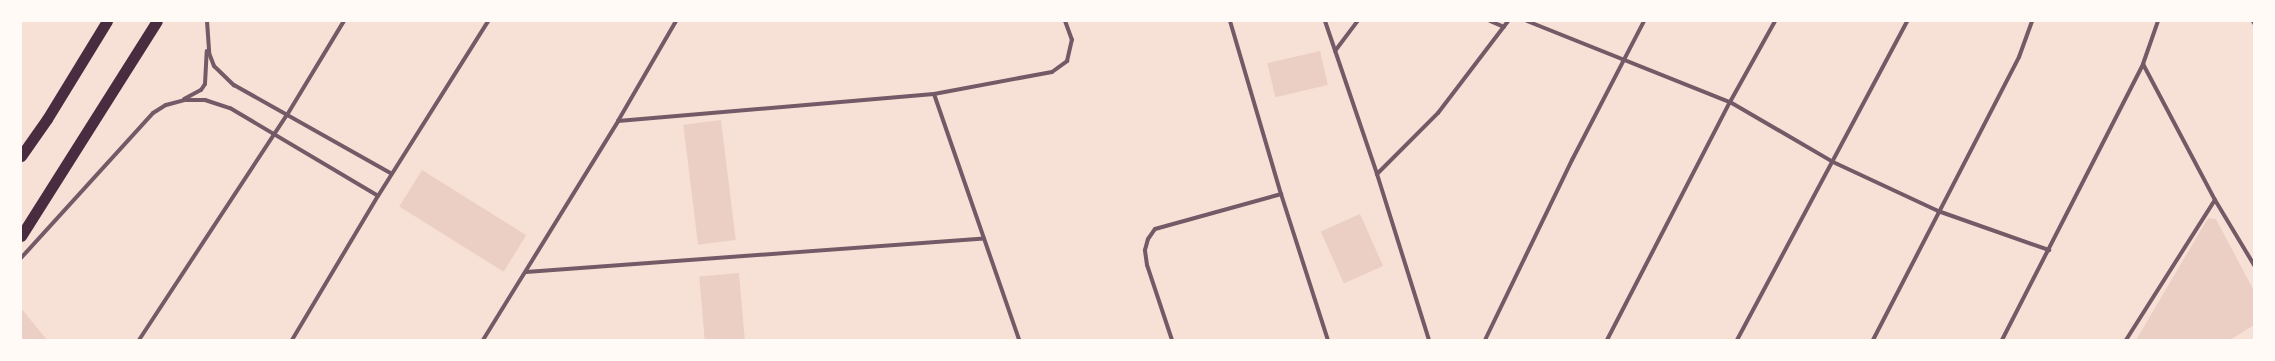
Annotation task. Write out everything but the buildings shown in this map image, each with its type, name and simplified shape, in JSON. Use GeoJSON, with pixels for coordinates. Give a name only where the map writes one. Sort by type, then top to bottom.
{"type":"FeatureCollection","features":[{"type":"Feature","properties":{"kind":"highway"},"geometry":{"type":"LineString","coordinates":[[21,156],[47,119],[107,21]]}},
{"type":"Feature","properties":{"kind":"highway"},"geometry":{"type":"LineString","coordinates":[[21,236],[157,21]]}},
{"type":"Feature","properties":{"kind":"street"},"geometry":{"type":"LineString","coordinates":[[21,258],[153,113],[193,96],[201,90],[205,84],[207,21]]}},
{"type":"Feature","properties":{"kind":"street"},"geometry":{"type":"LineString","coordinates":[[139,340],[287,115],[344,21]]}},
{"type":"Feature","properties":{"kind":"street"},"geometry":{"type":"LineString","coordinates":[[292,340],[378,196],[488,21]]}},
{"type":"Feature","properties":{"kind":"street"},"geometry":{"type":"LineString","coordinates":[[483,340],[618,121],[676,21]]}},
{"type":"Feature","properties":{"kind":"street"},"geometry":{"type":"LineString","coordinates":[[618,121],[934,94],[1052,72],[1066,61],[1072,40],[1066,21]]}},
{"type":"Feature","properties":{"kind":"street"},"geometry":{"type":"LineString","coordinates":[[1230,21],[1281,194],[1328,340]]}},
{"type":"Feature","properties":{"kind":"street"},"geometry":{"type":"LineString","coordinates":[[1324,21],[1377,174],[1429,340]]}},
{"type":"Feature","properties":{"kind":"street"},"geometry":{"type":"LineString","coordinates":[[1335,51],[1358,21]]}},
{"type":"Feature","properties":{"kind":"street"},"geometry":{"type":"LineString","coordinates":[[1490,21],[1504,27]]}},
{"type":"Feature","properties":{"kind":"street"},"geometry":{"type":"LineString","coordinates":[[1377,174],[1438,113],[1508,21]]}},
{"type":"Feature","properties":{"kind":"street"},"geometry":{"type":"LineString","coordinates":[[1527,21],[1730,102],[1832,162],[1938,212],[2049,250]]}},
{"type":"Feature","properties":{"kind":"street"},"geometry":{"type":"LineString","coordinates":[[1485,340],[1644,21]]}},
{"type":"Feature","properties":{"kind":"street"},"geometry":{"type":"LineString","coordinates":[[1607,340],[1730,102],[1775,21]]}},
{"type":"Feature","properties":{"kind":"street"},"geometry":{"type":"LineString","coordinates":[[1737,340],[1907,21]]}},
{"type":"Feature","properties":{"kind":"street"},"geometry":{"type":"LineString","coordinates":[[1873,340],[2019,57],[2032,21]]}},
{"type":"Feature","properties":{"kind":"street"},"geometry":{"type":"LineString","coordinates":[[2002,340],[2143,64],[2158,21]]}},
{"type":"Feature","properties":{"kind":"street"},"geometry":{"type":"LineString","coordinates":[[207,40],[209,53],[214,66],[234,85],[392,174]]}},
{"type":"Feature","properties":{"kind":"street"},"geometry":{"type":"LineString","coordinates":[[2143,64],[2215,200],[2254,265]]}},
{"type":"Feature","properties":{"kind":"street"},"geometry":{"type":"LineString","coordinates":[[934,94],[1019,340]]}},
{"type":"Feature","properties":{"kind":"street"},"geometry":{"type":"LineString","coordinates":[[176,102],[205,100],[223,106],[378,196]]}},
{"type":"Feature","properties":{"kind":"street"},"geometry":{"type":"LineString","coordinates":[[1172,340],[1147,265],[1145,250],[1148,239],[1155,229],[1281,194]]}},
{"type":"Feature","properties":{"kind":"street"},"geometry":{"type":"LineString","coordinates":[[2126,340],[2215,200]]}},
{"type":"Feature","properties":{"kind":"street"},"geometry":{"type":"LineString","coordinates":[[526,272],[984,238]]}},
{"type":"Feature","properties":{"kind":"shaded area"},"geometry":{"type":"Polygon","coordinates":[[[1320,51],[1328,85],[1275,97],[1267,63],[1320,51]]]}},
{"type":"Feature","properties":{"kind":"shaded area"},"geometry":{"type":"Polygon","coordinates":[[[721,120],[736,240],[698,245],[683,125],[721,120]]]}},
{"type":"Feature","properties":{"kind":"shaded area"},"geometry":{"type":"Polygon","coordinates":[[[422,170],[526,235],[504,272],[399,206],[422,170]]]}},
{"type":"Feature","properties":{"kind":"shaded area"},"geometry":{"type":"Polygon","coordinates":[[[1360,214],[1383,266],[1344,284],[1321,231],[1360,214]]]}},
{"type":"Feature","properties":{"kind":"shaded area"},"geometry":{"type":"Polygon","coordinates":[[[2208,218],[2216,219],[2254,291],[2254,325],[2230,340],[2136,340],[2208,218]]]}},
{"type":"Feature","properties":{"kind":"shaded area"},"geometry":{"type":"Polygon","coordinates":[[[739,273],[745,340],[705,340],[699,276],[739,273]]]}},
{"type":"Feature","properties":{"kind":"shaded area"},"geometry":{"type":"Polygon","coordinates":[[[21,308],[47,340],[21,340],[21,308]]]}}]}
